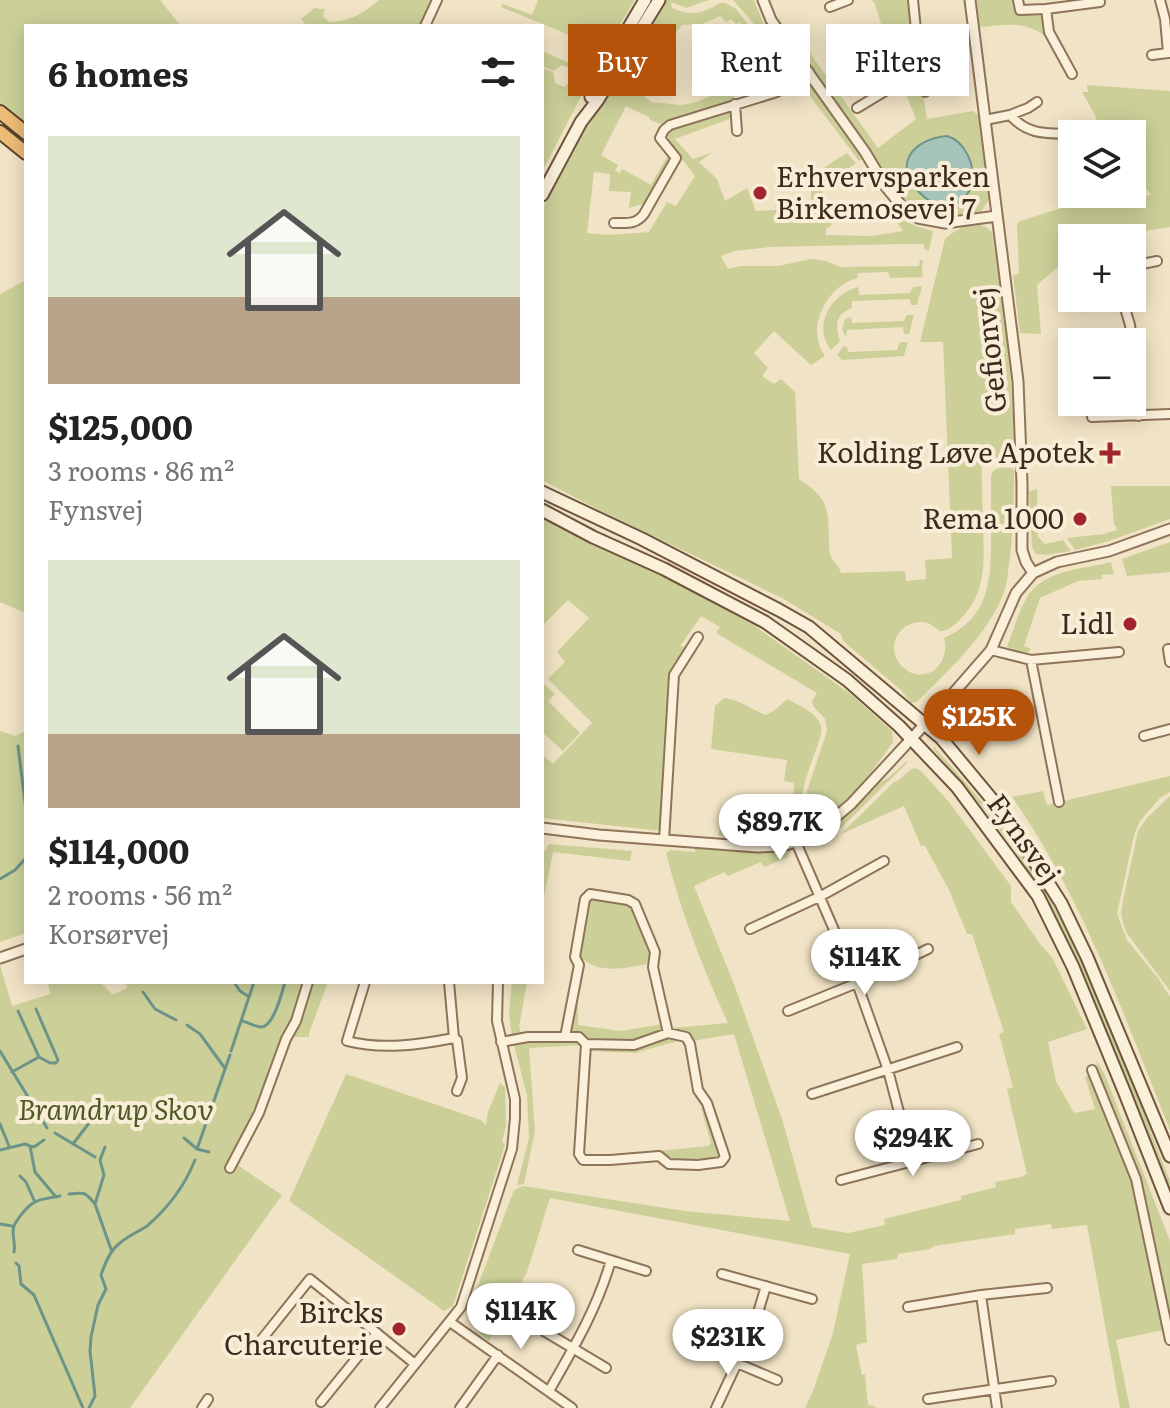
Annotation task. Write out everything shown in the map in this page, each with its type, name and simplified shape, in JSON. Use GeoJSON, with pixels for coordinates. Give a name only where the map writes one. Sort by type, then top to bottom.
{"type":"FeatureCollection","features":[{"type":"Feature","properties":{"kind":"highway"},"geometry":{"type":"LineString","coordinates":[[0,112],[24,131]]}},
{"type":"Feature","properties":{"kind":"highway"},"geometry":{"type":"LineString","coordinates":[[0,132],[24,151]]}},
{"type":"Feature","properties":{"kind":"main road"},"geometry":{"type":"LineString","coordinates":[[544,191],[645,0]]}},
{"type":"Feature","properties":{"kind":"main road"},"geometry":{"type":"LineString","coordinates":[[581,122],[659,0]]}},
{"type":"Feature","properties":{"kind":"main road","name":"Fynsvej"},"geometry":{"type":"LineString","coordinates":[[544,493],[642,539],[809,627],[947,745],[1005,815],[1061,903],[1087,957],[1170,1156]]}},
{"type":"Feature","properties":{"kind":"main road","name":"Fynsvej"},"geometry":{"type":"LineString","coordinates":[[544,511],[765,622],[847,680],[912,739],[957,787],[1038,896],[1073,967],[1170,1208]]}},
{"type":"Feature","properties":{"kind":"street"},"geometry":{"type":"LineString","coordinates":[[426,24],[437,0]]}},
{"type":"Feature","properties":{"kind":"street"},"geometry":{"type":"LineString","coordinates":[[763,0],[774,24]]}},
{"type":"Feature","properties":{"kind":"street"},"geometry":{"type":"LineString","coordinates":[[830,7],[848,0]]}},
{"type":"Feature","properties":{"kind":"street"},"geometry":{"type":"LineString","coordinates":[[913,0],[915,24]]}},
{"type":"Feature","properties":{"kind":"street","name":"Gefionvej"},"geometry":{"type":"LineString","coordinates":[[970,0],[1018,381],[1022,550],[1033,573]]}},
{"type":"Feature","properties":{"kind":"street"},"geometry":{"type":"LineString","coordinates":[[1018,0],[1020,10],[1100,2]]}},
{"type":"Feature","properties":{"kind":"street"},"geometry":{"type":"LineString","coordinates":[[1152,55],[1169,53],[1160,0]]}},
{"type":"Feature","properties":{"kind":"street"},"geometry":{"type":"LineString","coordinates":[[1046,9],[1049,32],[1072,74]]}},
{"type":"Feature","properties":{"kind":"street"},"geometry":{"type":"LineString","coordinates":[[810,73],[886,187],[906,211],[918,218],[945,223],[997,216]]}},
{"type":"Feature","properties":{"kind":"street"},"geometry":{"type":"LineString","coordinates":[[614,223],[640,220],[676,158],[660,138],[664,130],[763,96]]}},
{"type":"Feature","properties":{"kind":"street"},"geometry":{"type":"LineString","coordinates":[[857,108],[877,96]]}},
{"type":"Feature","properties":{"kind":"street"},"geometry":{"type":"LineString","coordinates":[[985,120],[1010,115],[1037,102]]}},
{"type":"Feature","properties":{"kind":"street"},"geometry":{"type":"LineString","coordinates":[[735,104],[737,131]]}},
{"type":"Feature","properties":{"kind":"street"},"geometry":{"type":"LineString","coordinates":[[1010,115],[1031,131],[1058,134]]}},
{"type":"Feature","properties":{"kind":"street"},"geometry":{"type":"LineString","coordinates":[[1146,263],[1157,261]]}},
{"type":"Feature","properties":{"kind":"street"},"geometry":{"type":"LineString","coordinates":[[1146,416],[1170,414]]}},
{"type":"Feature","properties":{"kind":"street"},"geometry":{"type":"LineString","coordinates":[[1092,416],[1139,416]]}},
{"type":"Feature","properties":{"kind":"street"},"geometry":{"type":"LineString","coordinates":[[544,828],[771,847],[796,842],[820,830],[840,814],[926,724],[991,650],[1016,593],[1033,573],[1057,562],[1113,550],[1170,529]]}},
{"type":"Feature","properties":{"kind":"street"},"geometry":{"type":"LineString","coordinates":[[664,840],[674,675],[698,637]]}},
{"type":"Feature","properties":{"kind":"street"},"geometry":{"type":"LineString","coordinates":[[1170,649],[1170,662]]}},
{"type":"Feature","properties":{"kind":"street"},"geometry":{"type":"LineString","coordinates":[[991,650],[1031,660],[1119,652]]}},
{"type":"Feature","properties":{"kind":"street"},"geometry":{"type":"LineString","coordinates":[[1031,660],[1059,802]]}},
{"type":"Feature","properties":{"kind":"street"},"geometry":{"type":"LineString","coordinates":[[1144,736],[1170,729]]}},
{"type":"Feature","properties":{"kind":"street"},"geometry":{"type":"LineString","coordinates":[[796,842],[857,983],[888,1070],[912,1162]]}},
{"type":"Feature","properties":{"kind":"street"},"geometry":{"type":"LineString","coordinates":[[750,929],[821,896],[884,861]]}},
{"type":"Feature","properties":{"kind":"street"},"geometry":{"type":"LineString","coordinates":[[565,1037],[579,965],[575,957],[582,911],[590,894],[635,904],[655,952],[653,967],[668,1033]]}},
{"type":"Feature","properties":{"kind":"street"},"geometry":{"type":"LineString","coordinates":[[788,1011],[928,949]]}},
{"type":"Feature","properties":{"kind":"street"},"geometry":{"type":"LineString","coordinates":[[0,958],[24,950]]}},
{"type":"Feature","properties":{"kind":"street"},"geometry":{"type":"LineString","coordinates":[[230,1168],[259,1113],[308,984]]}},
{"type":"Feature","properties":{"kind":"street"},"geometry":{"type":"LineString","coordinates":[[364,984],[347,1041],[369,1046],[454,1038]]}},
{"type":"Feature","properties":{"kind":"street"},"geometry":{"type":"LineString","coordinates":[[449,984],[454,1038],[457,1040],[462,1078],[457,1091]]}},
{"type":"Feature","properties":{"kind":"street"},"geometry":{"type":"LineString","coordinates":[[380,1408],[461,1307],[512,1149],[515,1099],[497,1021],[498,984]]}},
{"type":"Feature","properties":{"kind":"street"},"geometry":{"type":"LineString","coordinates":[[501,1042],[528,1037],[579,1037],[586,1044],[634,1045],[668,1033],[686,1037],[698,1090],[707,1103],[725,1157],[721,1162],[669,1164],[659,1156],[583,1160],[579,1145],[586,1044]]}},
{"type":"Feature","properties":{"kind":"street"},"geometry":{"type":"LineString","coordinates":[[812,1094],[957,1047]]}},
{"type":"Feature","properties":{"kind":"street"},"geometry":{"type":"LineString","coordinates":[[1092,1070],[1136,1179],[1170,1340]]}},
{"type":"Feature","properties":{"kind":"street"},"geometry":{"type":"LineString","coordinates":[[841,1180],[978,1144]]}},
{"type":"Feature","properties":{"kind":"street"},"geometry":{"type":"LineString","coordinates":[[578,1250],[646,1271]]}},
{"type":"Feature","properties":{"kind":"street"},"geometry":{"type":"LineString","coordinates":[[549,1391],[604,1285],[611,1260]]}},
{"type":"Feature","properties":{"kind":"street"},"geometry":{"type":"LineString","coordinates":[[722,1274],[812,1299]]}},
{"type":"Feature","properties":{"kind":"street"},"geometry":{"type":"LineString","coordinates":[[254,1349],[310,1279],[415,1364]]}},
{"type":"Feature","properties":{"kind":"street"},"geometry":{"type":"LineString","coordinates":[[716,1408],[753,1329],[766,1286]]}},
{"type":"Feature","properties":{"kind":"street"},"geometry":{"type":"LineString","coordinates":[[908,1307],[1047,1288]]}},
{"type":"Feature","properties":{"kind":"street"},"geometry":{"type":"LineString","coordinates":[[981,1295],[997,1408]]}},
{"type":"Feature","properties":{"kind":"street"},"geometry":{"type":"LineString","coordinates":[[450,1322],[572,1408]]}},
{"type":"Feature","properties":{"kind":"street"},"geometry":{"type":"LineString","coordinates":[[544,1331],[606,1368]]}},
{"type":"Feature","properties":{"kind":"street"},"geometry":{"type":"LineString","coordinates":[[321,1402],[377,1333]]}},
{"type":"Feature","properties":{"kind":"street"},"geometry":{"type":"LineString","coordinates":[[692,1344],[777,1380]]}},
{"type":"Feature","properties":{"kind":"street"},"geometry":{"type":"LineString","coordinates":[[460,1408],[498,1355]]}},
{"type":"Feature","properties":{"kind":"street"},"geometry":{"type":"LineString","coordinates":[[928,1399],[1051,1381]]}},
{"type":"Feature","properties":{"kind":"street"},"geometry":{"type":"LineString","coordinates":[[202,1408],[208,1399]]}},
{"type":"Feature","properties":{"kind":"green space"},"geometry":{"type":"Polygon","coordinates":[[[0,0],[160,0],[179,24],[24,24],[24,122],[0,103],[0,0]]]}},
{"type":"Feature","properties":{"kind":"green space"},"geometry":{"type":"Polygon","coordinates":[[[379,0],[434,0],[422,24],[305,24],[301,19],[316,7],[325,9],[323,16],[329,22],[362,13],[379,0]]]}},
{"type":"Feature","properties":{"kind":"green space"},"geometry":{"type":"Polygon","coordinates":[[[538,0],[635,0],[620,24],[568,24],[568,35],[501,7],[503,4],[532,15],[538,0]]]}},
{"type":"Feature","properties":{"kind":"green space"},"geometry":{"type":"Polygon","coordinates":[[[665,0],[709,0],[686,8],[671,2],[672,8],[685,13],[702,12],[725,3],[736,9],[748,24],[736,24],[731,19],[726,22],[720,16],[702,24],[682,25],[676,32],[676,24],[650,24],[665,0]]]}},
{"type":"Feature","properties":{"kind":"green space"},"geometry":{"type":"Polygon","coordinates":[[[733,0],[754,0],[764,24],[754,24],[733,0]]]}},
{"type":"Feature","properties":{"kind":"green space"},"geometry":{"type":"Polygon","coordinates":[[[870,0],[910,0],[913,24],[881,24],[874,2],[870,0]]]}},
{"type":"Feature","properties":{"kind":"green space"},"geometry":{"type":"Polygon","coordinates":[[[977,0],[1016,0],[1018,15],[1040,14],[1044,17],[1047,37],[1023,26],[981,27],[977,0]]]}},
{"type":"Feature","properties":{"kind":"green space"},"geometry":{"type":"Polygon","coordinates":[[[544,52],[568,62],[568,67],[562,65],[554,71],[544,67],[544,52]]]}},
{"type":"Feature","properties":{"kind":"green space"},"geometry":{"type":"Polygon","coordinates":[[[810,53],[826,76],[826,88],[810,65],[810,53]]]}},
{"type":"Feature","properties":{"kind":"green space"},"geometry":{"type":"Polygon","coordinates":[[[544,69],[553,72],[555,83],[564,87],[568,84],[568,96],[581,96],[544,168],[544,69]]]}},
{"type":"Feature","properties":{"kind":"green space"},"geometry":{"type":"Polygon","coordinates":[[[810,83],[864,158],[859,161],[810,96],[810,83]]]}},
{"type":"Feature","properties":{"kind":"green space"},"geometry":{"type":"Polygon","coordinates":[[[1087,85],[1170,91],[1170,227],[1146,231],[1146,224],[1058,224],[1058,267],[1037,285],[1041,334],[1020,333],[1013,276],[1019,273],[1017,224],[1062,208],[1146,208],[1146,196],[1151,195],[1146,189],[1146,120],[1097,120],[1082,92],[1088,92],[1087,85]]]}},
{"type":"Feature","properties":{"kind":"green space"},"geometry":{"type":"Polygon","coordinates":[[[606,96],[643,96],[653,103],[680,105],[709,96],[734,96],[735,101],[663,125],[626,106],[601,155],[618,165],[615,171],[620,173],[622,169],[651,185],[668,155],[671,158],[645,203],[629,208],[631,192],[609,191],[610,174],[594,172],[587,233],[649,232],[667,202],[676,206],[695,176],[669,142],[667,133],[672,128],[730,110],[729,119],[675,139],[693,159],[713,152],[699,162],[717,179],[725,201],[747,188],[756,211],[776,210],[775,201],[811,209],[814,180],[829,164],[847,153],[856,163],[825,185],[819,200],[833,218],[826,235],[872,236],[903,231],[892,216],[895,214],[915,226],[933,231],[929,251],[924,249],[924,244],[770,247],[721,256],[728,269],[778,266],[811,259],[841,267],[919,266],[920,260],[923,260],[923,277],[890,278],[888,272],[858,273],[857,278],[836,290],[818,321],[819,345],[825,356],[811,365],[774,331],[754,353],[768,368],[762,376],[774,384],[781,379],[795,392],[799,479],[824,503],[830,555],[841,573],[905,571],[906,581],[926,579],[925,560],[952,558],[943,342],[920,342],[945,239],[974,224],[992,232],[1009,347],[1015,456],[1001,459],[990,450],[981,451],[984,559],[979,589],[973,603],[945,631],[925,622],[904,628],[895,641],[894,649],[899,663],[918,674],[933,671],[944,656],[944,638],[959,630],[979,609],[990,569],[991,476],[996,469],[1012,468],[1012,536],[1007,581],[998,606],[979,636],[917,702],[911,703],[901,690],[843,641],[841,634],[782,598],[544,481],[544,206],[606,96]]]}},
{"type":"Feature","properties":{"kind":"green space"},"geometry":{"type":"Polygon","coordinates":[[[832,96],[841,96],[878,148],[916,119],[907,96],[923,96],[927,119],[973,111],[980,117],[990,198],[981,212],[956,216],[931,216],[915,210],[899,197],[887,181],[832,96]]]}},
{"type":"Feature","properties":{"kind":"green space"},"geometry":{"type":"Polygon","coordinates":[[[24,281],[24,612],[0,602],[0,294],[24,281]]]}},
{"type":"Feature","properties":{"kind":"green space"},"geometry":{"type":"Polygon","coordinates":[[[922,286],[917,305],[911,305],[910,299],[852,301],[852,308],[839,317],[837,330],[840,341],[831,350],[823,331],[824,321],[840,296],[858,287],[859,295],[910,293],[913,287],[922,286]]]}},
{"type":"Feature","properties":{"kind":"green space"},"geometry":{"type":"Polygon","coordinates":[[[907,315],[914,315],[909,334],[904,334],[903,327],[847,330],[846,337],[842,329],[845,319],[851,317],[852,323],[904,321],[907,315]]]}},
{"type":"Feature","properties":{"kind":"green space"},"geometry":{"type":"Polygon","coordinates":[[[900,342],[908,342],[904,356],[842,360],[837,355],[844,346],[848,352],[897,350],[900,342]]]}},
{"type":"Feature","properties":{"kind":"green space"},"geometry":{"type":"Polygon","coordinates":[[[1111,486],[1170,486],[1170,519],[1075,550],[1067,538],[1117,530],[1111,486]]]}},
{"type":"Feature","properties":{"kind":"green space"},"geometry":{"type":"Polygon","coordinates":[[[1037,489],[1038,537],[1045,544],[1063,540],[1071,551],[1036,554],[1032,547],[1029,492],[1037,489]]]}},
{"type":"Feature","properties":{"kind":"green space"},"geometry":{"type":"Polygon","coordinates":[[[544,519],[696,593],[753,625],[852,695],[892,731],[893,742],[854,791],[831,812],[805,828],[807,791],[827,731],[825,719],[812,701],[817,693],[716,633],[720,627],[701,616],[680,646],[685,647],[670,675],[662,831],[544,818],[544,756],[553,764],[592,723],[548,679],[565,662],[557,652],[589,618],[568,600],[544,624],[544,519]]]}},
{"type":"Feature","properties":{"kind":"green space"},"geometry":{"type":"Polygon","coordinates":[[[1170,542],[1170,572],[1127,576],[1122,559],[1170,542]]]}},
{"type":"Feature","properties":{"kind":"green space"},"geometry":{"type":"Polygon","coordinates":[[[1111,562],[1114,574],[1102,575],[1102,579],[1078,581],[1040,598],[1024,646],[1031,649],[1028,653],[1007,647],[1018,616],[1033,589],[1052,576],[1111,562]]]}},
{"type":"Feature","properties":{"kind":"green space"},"geometry":{"type":"Polygon","coordinates":[[[544,684],[555,694],[548,701],[580,733],[563,751],[544,734],[544,684]]]}},
{"type":"Feature","properties":{"kind":"green space"},"geometry":{"type":"Polygon","coordinates":[[[724,698],[766,715],[787,699],[819,721],[821,735],[803,789],[798,830],[792,833],[794,783],[784,781],[787,760],[711,749],[715,706],[724,698]]]}},
{"type":"Feature","properties":{"kind":"green space"},"geometry":{"type":"Polygon","coordinates":[[[0,731],[15,736],[24,732],[24,934],[0,942],[0,731]]]}},
{"type":"Feature","properties":{"kind":"green space"},"geometry":{"type":"Polygon","coordinates":[[[934,747],[999,824],[1054,907],[1116,1042],[1170,1181],[1170,1192],[1085,980],[1059,924],[1019,857],[934,747]]]}},
{"type":"Feature","properties":{"kind":"green space"},"geometry":{"type":"Polygon","coordinates":[[[907,761],[843,826],[806,844],[830,828],[907,761]]]}},
{"type":"Feature","properties":{"kind":"green space"},"geometry":{"type":"Polygon","coordinates":[[[915,768],[949,802],[1011,886],[1011,902],[1052,957],[1087,1029],[1048,1042],[1056,1081],[1074,1113],[1095,1109],[1085,1077],[1092,1075],[1133,1183],[1163,1330],[1116,1340],[1130,1408],[1120,1408],[1087,1225],[1052,1229],[1051,1224],[1015,1229],[1015,1234],[934,1246],[898,1254],[897,1259],[862,1264],[867,1342],[856,1345],[862,1375],[865,1374],[868,1405],[876,1408],[805,1408],[833,1333],[850,1254],[550,1198],[527,1272],[489,1341],[472,1322],[474,1296],[514,1190],[523,1186],[685,1211],[790,1221],[734,1034],[692,1041],[688,1034],[672,1028],[728,1023],[685,918],[666,853],[671,850],[695,852],[695,847],[755,851],[791,848],[788,857],[764,867],[761,862],[728,876],[724,872],[694,886],[734,984],[783,1122],[812,1227],[848,1233],[885,1225],[884,1219],[961,1200],[961,1196],[996,1187],[995,1182],[1027,1174],[1007,1089],[1013,1087],[999,1034],[1004,1032],[972,934],[967,934],[949,890],[925,846],[921,846],[904,806],[841,834],[894,782],[915,768]]]}},
{"type":"Feature","properties":{"kind":"green space"},"geometry":{"type":"Polygon","coordinates":[[[1170,776],[1170,792],[1160,798],[1140,821],[1134,835],[1117,914],[1127,940],[1170,997],[1170,1130],[1119,1001],[1081,917],[1012,797],[1043,791],[1047,805],[1170,776]]]}},
{"type":"Feature","properties":{"kind":"green space"},"geometry":{"type":"Polygon","coordinates":[[[1170,796],[1170,991],[1126,932],[1121,915],[1138,831],[1170,796]]]}},
{"type":"Feature","properties":{"kind":"green space"},"geometry":{"type":"Polygon","coordinates":[[[726,826],[774,832],[773,836],[758,838],[718,835],[726,826]]]}},
{"type":"Feature","properties":{"kind":"green space"},"geometry":{"type":"Polygon","coordinates":[[[549,844],[632,851],[630,861],[553,852],[544,897],[544,852],[549,844]]]}},
{"type":"Feature","properties":{"kind":"green space"},"geometry":{"type":"Polygon","coordinates":[[[591,898],[631,906],[650,951],[647,964],[603,968],[580,956],[591,898]]]}},
{"type":"Feature","properties":{"kind":"green space","name":"Bramdrup Skov"},"geometry":{"type":"Polygon","coordinates":[[[0,965],[12,1006],[50,994],[48,984],[102,984],[115,994],[127,988],[126,984],[302,984],[255,1115],[230,1160],[282,1195],[130,1408],[0,1408],[0,965]]]}},
{"type":"Feature","properties":{"kind":"green space"},"geometry":{"type":"Polygon","coordinates":[[[310,984],[327,984],[309,1037],[291,1037],[310,984]]]}},
{"type":"Feature","properties":{"kind":"green space"},"geometry":{"type":"Polygon","coordinates":[[[512,984],[527,984],[519,1027],[521,1034],[512,1036],[509,1014],[512,984]]]}},
{"type":"Feature","properties":{"kind":"green space"},"geometry":{"type":"Polygon","coordinates":[[[578,1002],[578,1025],[621,1031],[663,1024],[663,1030],[635,1040],[586,1038],[582,1033],[569,1029],[578,1002]]]}},
{"type":"Feature","properties":{"kind":"green space"},"geometry":{"type":"Polygon","coordinates":[[[664,1037],[681,1040],[635,1053],[589,1051],[593,1047],[664,1037]]]}},
{"type":"Feature","properties":{"kind":"green space"},"geometry":{"type":"Polygon","coordinates":[[[532,1040],[577,1040],[583,1045],[529,1048],[535,1131],[524,1184],[517,1185],[529,1138],[527,1095],[514,1045],[532,1040]]]}},
{"type":"Feature","properties":{"kind":"green space"},"geometry":{"type":"Polygon","coordinates":[[[1096,1060],[1104,1073],[1170,1241],[1170,1323],[1140,1183],[1099,1076],[1096,1060]]]}},
{"type":"Feature","properties":{"kind":"green space"},"geometry":{"type":"Polygon","coordinates":[[[346,1074],[481,1120],[486,1125],[500,1083],[505,1087],[506,1126],[502,1141],[505,1145],[453,1306],[444,1311],[289,1201],[346,1074]]]}},
{"type":"Feature","properties":{"kind":"green space"},"geometry":{"type":"Polygon","coordinates":[[[705,1107],[721,1156],[688,1161],[658,1151],[708,1146],[711,1143],[701,1108],[705,1107]]]}},
{"type":"Feature","properties":{"kind":"water"},"geometry":{"type":"Polygon","coordinates":[[[947,136],[964,149],[971,162],[973,177],[963,201],[944,206],[922,195],[913,185],[907,165],[915,149],[934,138],[947,136]]]}},
{"type":"Feature","properties":{"kind":"waterway"},"geometry":{"type":"LineString","coordinates":[[18,746],[24,794]]}},
{"type":"Feature","properties":{"kind":"waterway"},"geometry":{"type":"LineString","coordinates":[[0,879],[24,860]]}},
{"type":"Feature","properties":{"kind":"waterway"},"geometry":{"type":"LineString","coordinates":[[235,984],[248,996]]}},
{"type":"Feature","properties":{"kind":"waterway"},"geometry":{"type":"LineString","coordinates":[[231,1051],[253,984]]}},
{"type":"Feature","properties":{"kind":"waterway"},"geometry":{"type":"LineString","coordinates":[[242,1021],[259,1027],[266,1025],[277,1008],[284,984]]}},
{"type":"Feature","properties":{"kind":"waterway"},"geometry":{"type":"LineString","coordinates":[[143,992],[155,1009],[176,1020]]}},
{"type":"Feature","properties":{"kind":"waterway"},"geometry":{"type":"LineString","coordinates":[[12,1072],[39,1057],[50,1063],[58,1060],[36,1009]]}},
{"type":"Feature","properties":{"kind":"waterway"},"geometry":{"type":"LineString","coordinates":[[18,1011],[39,1057]]}},
{"type":"Feature","properties":{"kind":"waterway"},"geometry":{"type":"LineString","coordinates":[[187,1025],[200,1034],[224,1067]]}},
{"type":"Feature","properties":{"kind":"waterway"},"geometry":{"type":"LineString","coordinates":[[0,1051],[47,1128]]}},
{"type":"Feature","properties":{"kind":"waterway"},"geometry":{"type":"LineString","coordinates":[[197,1149],[230,1055]]}},
{"type":"Feature","properties":{"kind":"waterway"},"geometry":{"type":"LineString","coordinates":[[73,1144],[89,1123]]}},
{"type":"Feature","properties":{"kind":"waterway"},"geometry":{"type":"LineString","coordinates":[[0,1124],[9,1146]]}},
{"type":"Feature","properties":{"kind":"waterway"},"geometry":{"type":"LineString","coordinates":[[55,1133],[95,1157]]}},
{"type":"Feature","properties":{"kind":"waterway"},"geometry":{"type":"LineString","coordinates":[[184,1138],[197,1149],[209,1152]]}},
{"type":"Feature","properties":{"kind":"waterway"},"geometry":{"type":"LineString","coordinates":[[30,1146],[34,1147],[44,1140]]}},
{"type":"Feature","properties":{"kind":"waterway"},"geometry":{"type":"LineString","coordinates":[[0,1150],[25,1144],[30,1146],[35,1172],[56,1197]]}},
{"type":"Feature","properties":{"kind":"waterway"},"geometry":{"type":"LineString","coordinates":[[105,1147],[100,1160],[104,1175],[95,1204],[112,1252]]}},
{"type":"Feature","properties":{"kind":"waterway"},"geometry":{"type":"LineString","coordinates":[[89,1408],[95,1396],[91,1337],[98,1305],[106,1289],[101,1275],[106,1261],[116,1246],[162,1212],[181,1187],[195,1160]]}},
{"type":"Feature","properties":{"kind":"waterway"},"geometry":{"type":"LineString","coordinates":[[20,1176],[34,1200]]}},
{"type":"Feature","properties":{"kind":"waterway"},"geometry":{"type":"LineString","coordinates":[[69,1194],[84,1194],[95,1204]]}},
{"type":"Feature","properties":{"kind":"waterway"},"geometry":{"type":"LineString","coordinates":[[14,1252],[13,1229],[21,1215],[42,1199],[60,1196]]}},
{"type":"Feature","properties":{"kind":"waterway"},"geometry":{"type":"LineString","coordinates":[[0,1224],[12,1226]]}},
{"type":"Feature","properties":{"kind":"waterway"},"geometry":{"type":"LineString","coordinates":[[16,1263],[21,1284],[34,1295],[83,1408]]}},
{"type":"Feature","properties":{"kind":"place","name":"Erhvervsparken Birkemosevej 7"},"geometry":{"type":"Point","coordinates":[760,193]}},
{"type":"Feature","properties":{"kind":"place","name":"Kolding Løve Apotek"},"geometry":{"type":"Point","coordinates":[1110,453]}},
{"type":"Feature","properties":{"kind":"place","name":"Rema 1000"},"geometry":{"type":"Point","coordinates":[1080,519]}},
{"type":"Feature","properties":{"kind":"place","name":"Lidl"},"geometry":{"type":"Point","coordinates":[1130,624]}},
{"type":"Feature","properties":{"kind":"place","name":"Bircks Charcuterie"},"geometry":{"type":"Point","coordinates":[399,1329]}}]}
